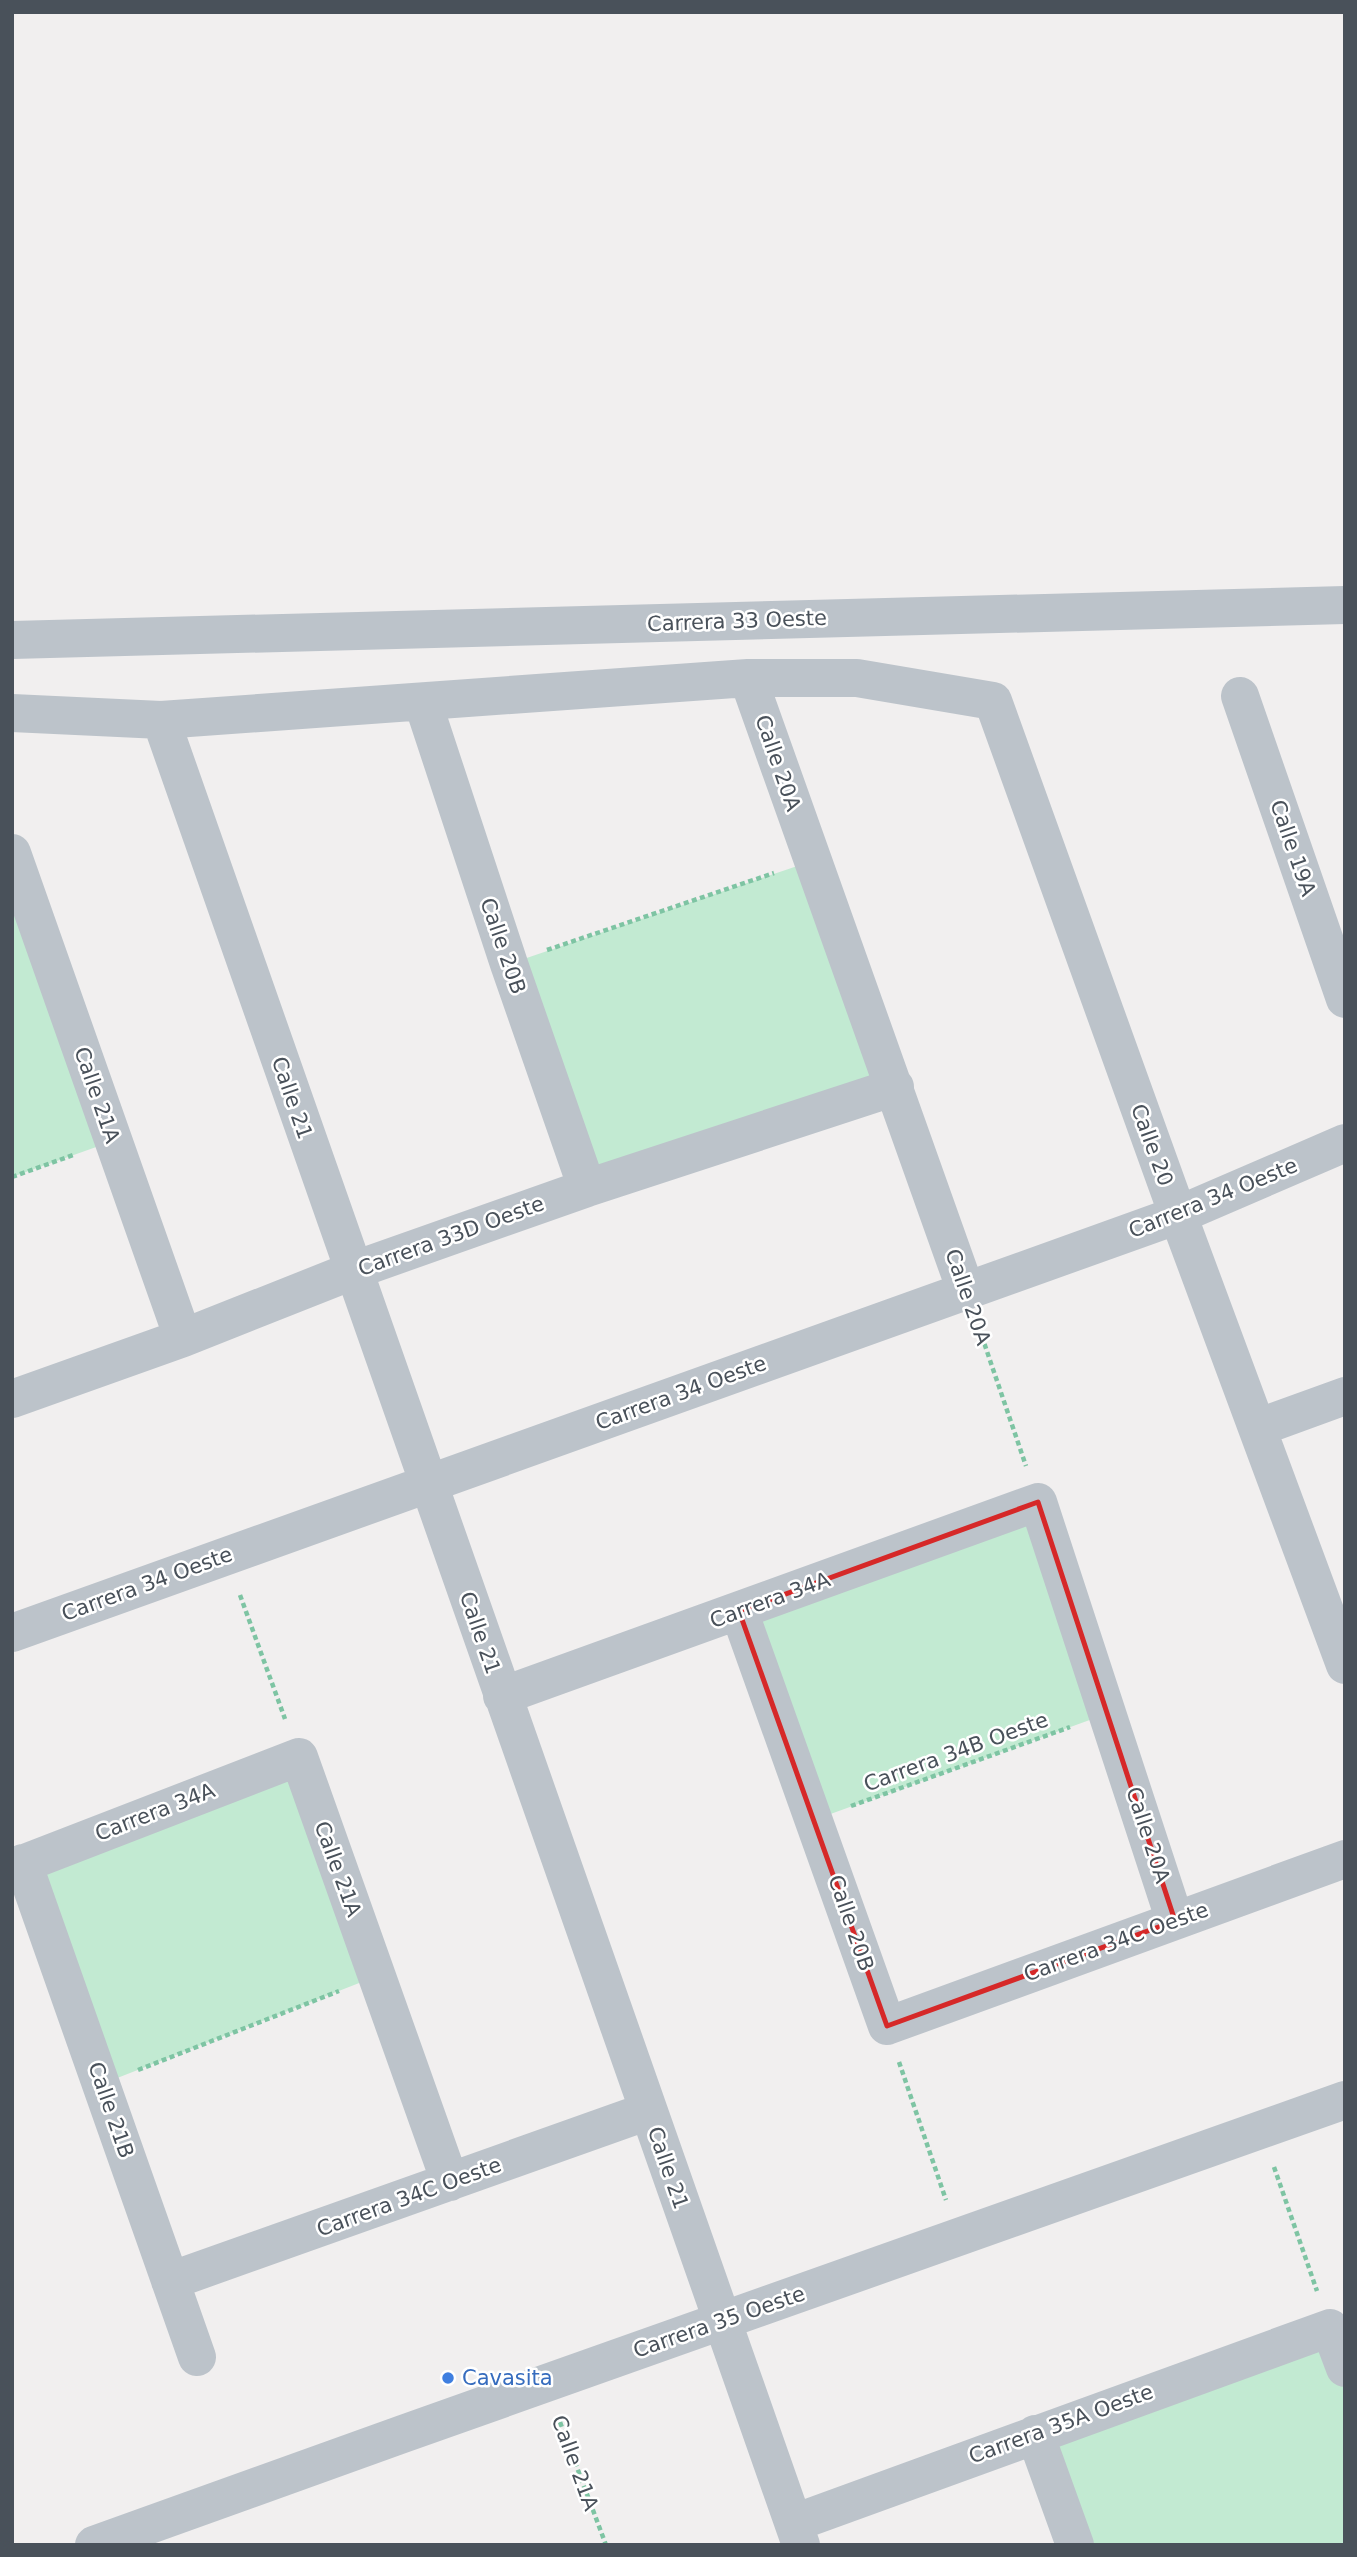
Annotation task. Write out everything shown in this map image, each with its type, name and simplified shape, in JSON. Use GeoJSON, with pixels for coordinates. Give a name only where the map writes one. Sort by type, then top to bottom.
{"type":"FeatureCollection","features":[{"type":"Feature","properties":{"kind":"street","name":"Carrera 33 Oeste"},"geometry":{"type":"LineString","coordinates":[[12,640],[1345,605]]}},
{"type":"Feature","properties":{"kind":"street","name":"Calle 20"},"geometry":{"type":"LineString","coordinates":[[748,678],[857,678],[993,701],[1178,1215],[1345,1665]]}},
{"type":"Feature","properties":{"kind":"street"},"geometry":{"type":"LineString","coordinates":[[12,713],[161,720],[748,678]]}},
{"type":"Feature","properties":{"kind":"street","name":"Calle 20A"},"geometry":{"type":"LineString","coordinates":[[748,678],[966,1291]]}},
{"type":"Feature","properties":{"kind":"street","name":"Calle 19A"},"geometry":{"type":"LineString","coordinates":[[1240,696],[1345,999]]}},
{"type":"Feature","properties":{"kind":"street","name":"Calle 20B"},"geometry":{"type":"LineString","coordinates":[[423,703],[509,964],[587,1188]]}},
{"type":"Feature","properties":{"kind":"street","name":"Calle 21"},"geometry":{"type":"LineString","coordinates":[[161,720],[352,1272],[797,2534]]}},
{"type":"Feature","properties":{"kind":"street","name":"Calle 21A"},"geometry":{"type":"LineString","coordinates":[[12,853],[22,913],[113,1141],[183,1338]]}},
{"type":"Feature","properties":{"kind":"street","name":"Carrera 33D Oeste"},"geometry":{"type":"LineString","coordinates":[[12,1399],[587,1188],[895,1087]]}},
{"type":"Feature","properties":{"kind":"street","name":"Carrera 34 Oeste"},"geometry":{"type":"LineString","coordinates":[[12,1633],[1178,1215],[1345,1143]]}},
{"type":"Feature","properties":{"kind":"street"},"geometry":{"type":"LineString","coordinates":[[1257,1428],[1345,1396]]}},
{"type":"Feature","properties":{"kind":"street","name":"Calle 20A"},"geometry":{"type":"LineString","coordinates":[[1038,1502],[1175,1921]]}},
{"type":"Feature","properties":{"kind":"street","name":"Carrera 34A"},"geometry":{"type":"LineString","coordinates":[[502,1696],[1038,1502]]}},
{"type":"Feature","properties":{"kind":"street","name":"Calle 20B"},"geometry":{"type":"LineString","coordinates":[[739,1611],[887,2026]]}},
{"type":"Feature","properties":{"kind":"street","name":"Calle 21A"},"geometry":{"type":"LineString","coordinates":[[299,1757],[450,2182]]}},
{"type":"Feature","properties":{"kind":"street","name":"Carrera 34A"},"geometry":{"type":"LineString","coordinates":[[18,1865],[299,1757]]}},
{"type":"Feature","properties":{"kind":"street","name":"Carrera 34C Oeste"},"geometry":{"type":"LineString","coordinates":[[887,2026],[1345,1858]]}},
{"type":"Feature","properties":{"kind":"street","name":"Calle 21B"},"geometry":{"type":"LineString","coordinates":[[18,1865],[102,2084],[197,2357]]}},
{"type":"Feature","properties":{"kind":"street","name":"Carrera 35 Oeste"},"geometry":{"type":"LineString","coordinates":[[94,2545],[545,2382],[723,2322],[1345,2100]]}},
{"type":"Feature","properties":{"kind":"street","name":"Carrera 34C Oeste"},"geometry":{"type":"LineString","coordinates":[[170,2281],[648,2111]]}},
{"type":"Feature","properties":{"kind":"street"},"geometry":{"type":"LineString","coordinates":[[1330,2328],[1345,2368]]}},
{"type":"Feature","properties":{"kind":"street","name":"Carrera 35A Oeste"},"geometry":{"type":"LineString","coordinates":[[797,2534],[1035,2434],[1330,2328]]}},
{"type":"Feature","properties":{"kind":"street"},"geometry":{"type":"LineString","coordinates":[[1035,2434],[1075,2545]]}},
{"type":"Feature","properties":{"kind":"path"},"geometry":{"type":"LineString","coordinates":[[509,964],[812,861]]}},
{"type":"Feature","properties":{"kind":"path"},"geometry":{"type":"LineString","coordinates":[[12,1177],[113,1141]]}},
{"type":"Feature","properties":{"kind":"path","name":"Calle 20A"},"geometry":{"type":"LineString","coordinates":[[966,1291],[1038,1502]]}},
{"type":"Feature","properties":{"kind":"path"},"geometry":{"type":"LineString","coordinates":[[226,1555],[299,1757]]}},
{"type":"Feature","properties":{"kind":"path","name":"Carrera 34B Oeste"},"geometry":{"type":"LineString","coordinates":[[814,1820],[1109,1713]]}},
{"type":"Feature","properties":{"kind":"path"},"geometry":{"type":"LineString","coordinates":[[102,2084],[377,1976]]}},
{"type":"Feature","properties":{"kind":"path"},"geometry":{"type":"LineString","coordinates":[[887,2026],[958,2237]]}},
{"type":"Feature","properties":{"kind":"path"},"geometry":{"type":"LineString","coordinates":[[1262,2130],[1330,2328]]}},
{"type":"Feature","properties":{"kind":"path","name":"Calle 21A"},"geometry":{"type":"LineString","coordinates":[[545,2382],[606,2545]]}},
{"type":"Feature","properties":{"kind":"highlighted area"},"geometry":{"type":"Polygon","coordinates":[[[1038,1502],[1175,1921],[887,2026],[739,1611],[1038,1502]]]}},
{"type":"Feature","properties":{"kind":"green space"},"geometry":{"type":"Polygon","coordinates":[[[812,861],[895,1087],[587,1188],[509,964],[812,861]]]}},
{"type":"Feature","properties":{"kind":"green space"},"geometry":{"type":"Polygon","coordinates":[[[32,910],[113,1141],[12,1177],[12,917],[32,910]]]}},
{"type":"Feature","properties":{"kind":"green space"},"geometry":{"type":"Polygon","coordinates":[[[1038,1502],[1109,1713],[814,1820],[739,1611],[1038,1502]]]}},
{"type":"Feature","properties":{"kind":"green space"},"geometry":{"type":"Polygon","coordinates":[[[299,1757],[377,1976],[102,2084],[23,1863],[299,1757]]]}},
{"type":"Feature","properties":{"kind":"green space"},"geometry":{"type":"Polygon","coordinates":[[[1330,2328],[1345,2368],[1345,2545],[1075,2545],[1035,2434],[1330,2328]]]}},
{"type":"Feature","properties":{"kind":"place","name":"Cavasita"},"geometry":{"type":"Point","coordinates":[448,2378]}}]}
